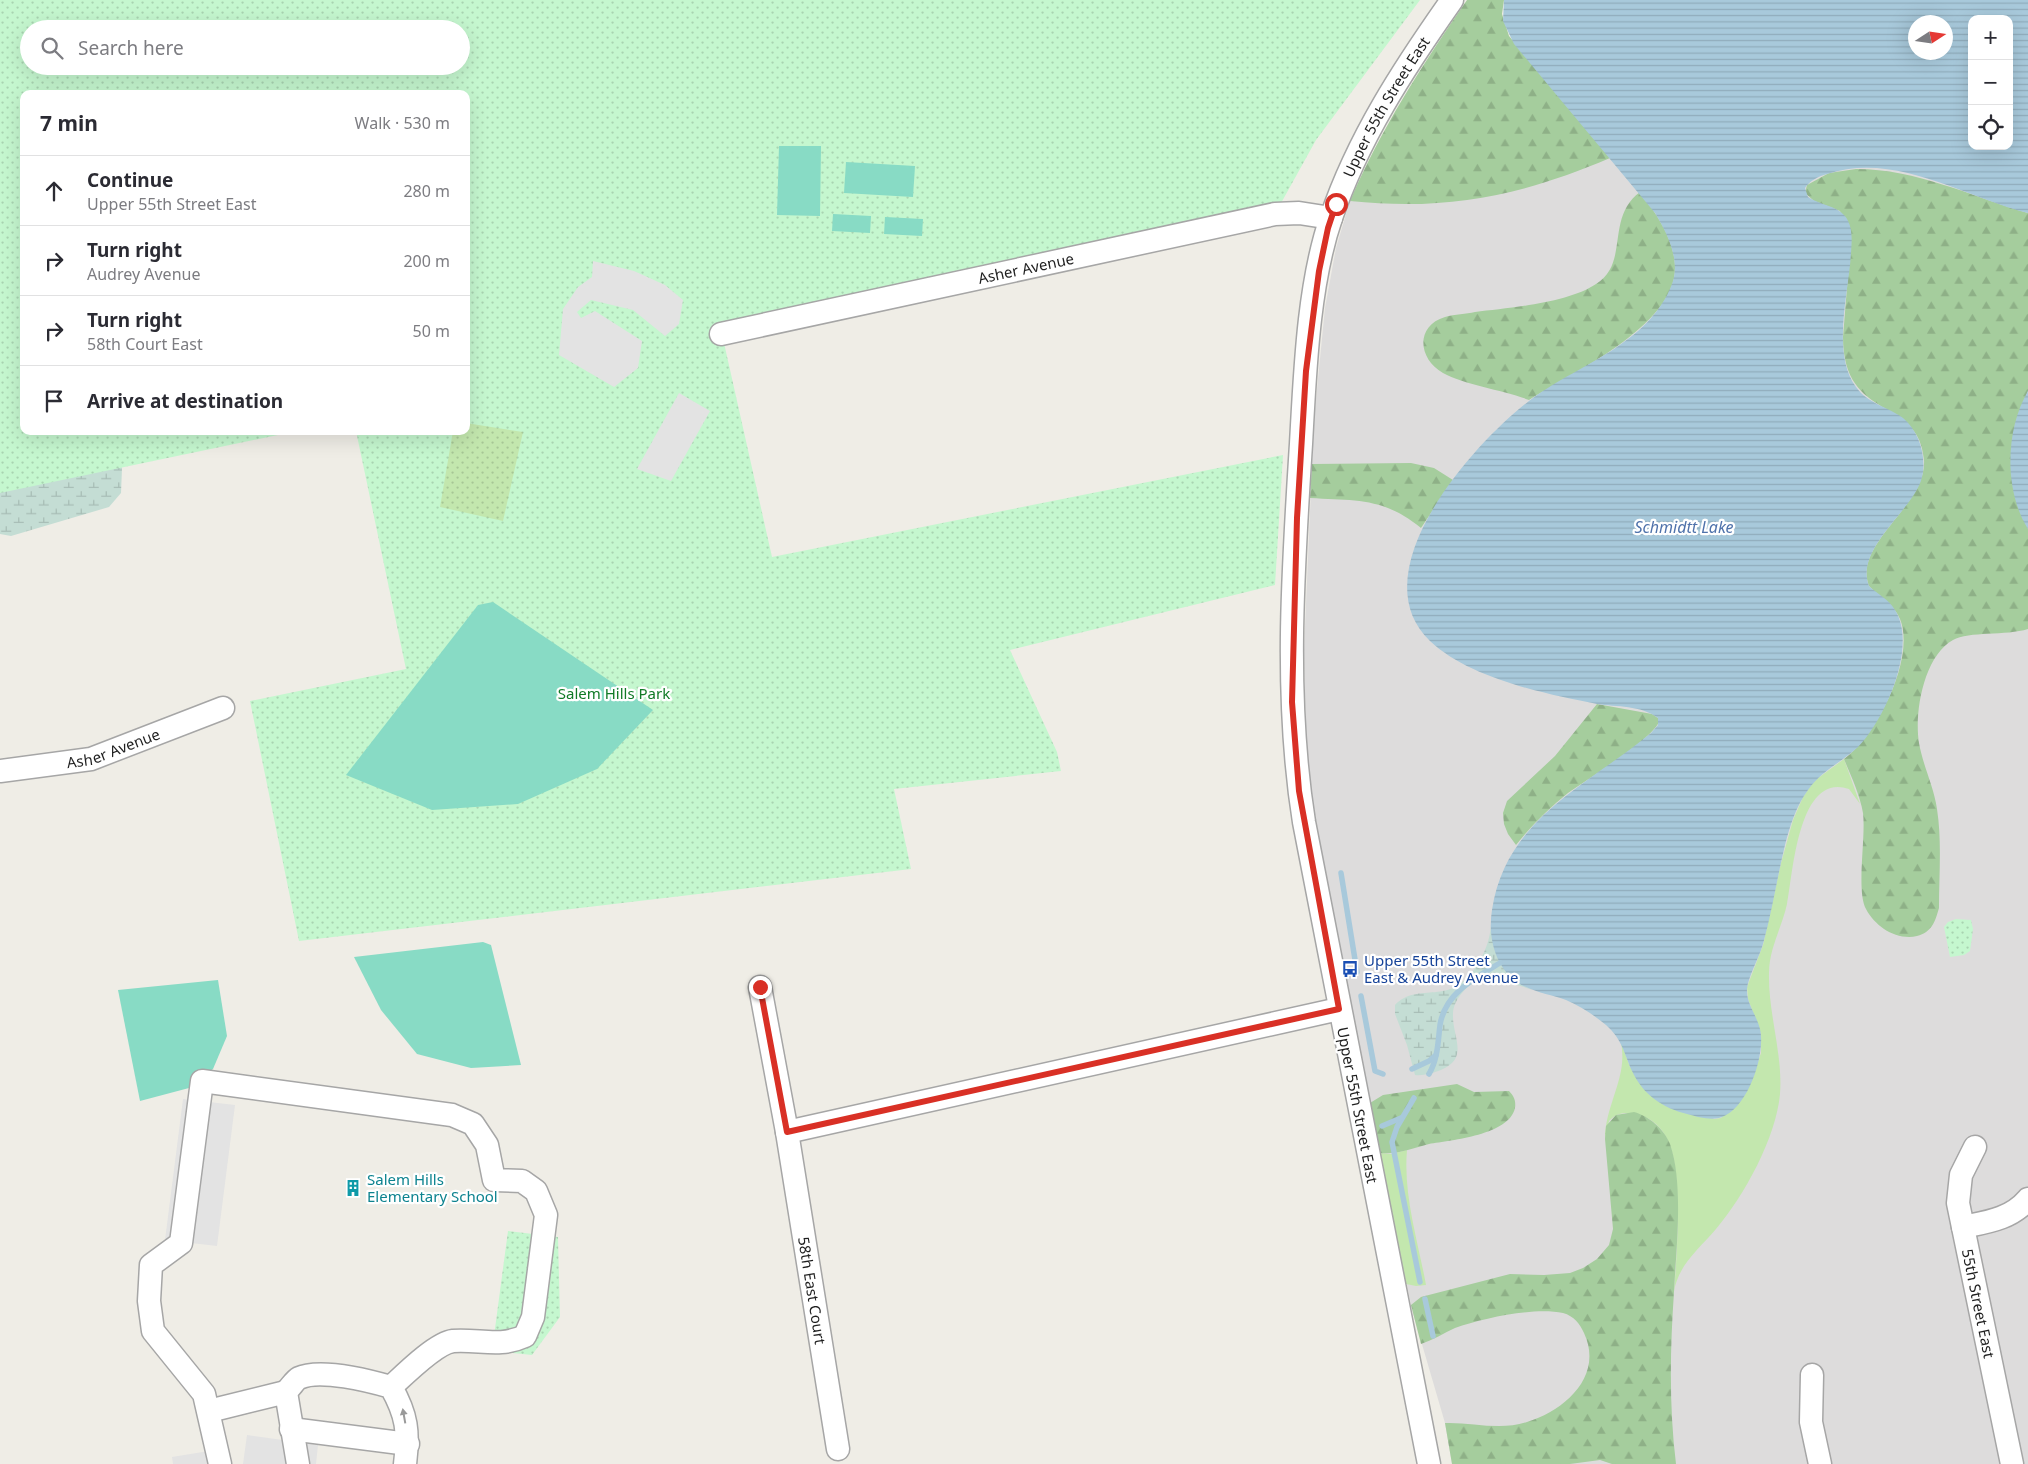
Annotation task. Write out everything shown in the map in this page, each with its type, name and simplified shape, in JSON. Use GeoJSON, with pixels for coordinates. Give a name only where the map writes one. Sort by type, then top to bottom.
{"type":"FeatureCollection","features":[{"type":"Feature","properties":{"kind":"street","name":"Upper 55th Street East"},"geometry":{"type":"LineString","coordinates":[[1429,1464],[1339,1009],[1299,791],[1292,702],[1297,518],[1305,380],[1316,288],[1331,218],[1347,177],[1380,110],[1452,0]]}},
{"type":"Feature","properties":{"kind":"street","name":"Asher Avenue"},"geometry":{"type":"LineString","coordinates":[[721,334],[1275,214],[1299,213],[1331,218]]}},
{"type":"Feature","properties":{"kind":"street","name":"Asher Avenue"},"geometry":{"type":"LineString","coordinates":[[0,771],[91,759],[223,708]]}},
{"type":"Feature","properties":{"kind":"street","name":"58th East Court"},"geometry":{"type":"LineString","coordinates":[[760,987],[787,1132],[838,1449]]}},
{"type":"Feature","properties":{"kind":"street"},"geometry":{"type":"LineString","coordinates":[[787,1132],[1339,1009]]}},
{"type":"Feature","properties":{"kind":"street"},"geometry":{"type":"LineString","coordinates":[[220,1464],[204,1394],[153,1331],[149,1301],[151,1265],[180,1243],[202,1081],[452,1115],[473,1124],[487,1145],[494,1180],[522,1181],[536,1191],[546,1215],[533,1316],[525,1336],[511,1342],[451,1341],[427,1355],[391,1387]]}},
{"type":"Feature","properties":{"kind":"street","name":"55th Street East"},"geometry":{"type":"LineString","coordinates":[[1975,1148],[1965,1163],[1958,1187],[1958,1203],[2012,1464]]}},
{"type":"Feature","properties":{"kind":"street"},"geometry":{"type":"LineString","coordinates":[[1963,1227],[2006,1216],[2020,1208],[2028,1199]]}},
{"type":"Feature","properties":{"kind":"street"},"geometry":{"type":"LineString","coordinates":[[209,1411],[286,1392],[298,1378],[314,1374],[363,1378],[391,1387],[404,1410],[406,1454],[291,1430]]}},
{"type":"Feature","properties":{"kind":"street"},"geometry":{"type":"LineString","coordinates":[[1812,1375],[1811,1412],[1820,1464]]}},
{"type":"Feature","properties":{"kind":"street"},"geometry":{"type":"LineString","coordinates":[[286,1392],[298,1464]]}},
{"type":"Feature","properties":{"kind":"shaded area"},"geometry":{"type":"Polygon","coordinates":[[[1701,0],[2028,0],[2028,1464],[1452,1464],[1445,1423],[1412,1310],[1323,862],[1311,790],[1306,739],[1304,650],[1314,420],[1325,308],[1336,248],[1350,201],[1640,139],[1701,0]]]}},
{"type":"Feature","properties":{"kind":"shaded area"},"geometry":{"type":"Polygon","coordinates":[[[593,261],[634,271],[665,285],[683,300],[679,324],[665,336],[633,310],[591,300],[577,312],[581,318],[595,311],[642,341],[638,368],[614,387],[559,355],[563,309],[578,287],[592,277],[593,261]]]}},
{"type":"Feature","properties":{"kind":"shaded area"},"geometry":{"type":"Polygon","coordinates":[[[679,393],[710,411],[671,481],[637,469],[679,393]]]}},
{"type":"Feature","properties":{"kind":"shaded area"},"geometry":{"type":"Polygon","coordinates":[[[183,1099],[235,1105],[217,1246],[165,1240],[183,1099]]]}},
{"type":"Feature","properties":{"kind":"shaded area"},"geometry":{"type":"Polygon","coordinates":[[[247,1435],[318,1445],[316,1464],[243,1464],[247,1435]]]}},
{"type":"Feature","properties":{"kind":"shaded area"},"geometry":{"type":"Polygon","coordinates":[[[215,1450],[218,1464],[173,1464],[172,1457],[215,1450]]]}},
{"type":"Feature","properties":{"kind":"green space","name":"Salem Hills Park"},"geometry":{"type":"Polygon","coordinates":[[[0,0],[1420,0],[1316,140],[1275,214],[722,334],[772,557],[1283,455],[1275,585],[1010,650],[1057,752],[1061,771],[894,789],[911,869],[299,941],[250,701],[406,669],[357,435],[470,435],[470,90],[20,90],[20,435],[278,435],[0,493],[0,0]]]}},
{"type":"Feature","properties":{"kind":"green space"},"geometry":{"type":"Polygon","coordinates":[[[1467,0],[1504,0],[1502,14],[1509,36],[1610,158],[1545,182],[1483,198],[1419,204],[1350,201],[1375,148],[1403,98],[1467,0]]]}},
{"type":"Feature","properties":{"kind":"green space"},"geometry":{"type":"Polygon","coordinates":[[[779,146],[821,146],[820,216],[777,215],[779,146]]]}},
{"type":"Feature","properties":{"kind":"green space"},"geometry":{"type":"Polygon","coordinates":[[[846,162],[915,166],[913,197],[844,193],[846,162]]]}},
{"type":"Feature","properties":{"kind":"green space"},"geometry":{"type":"Polygon","coordinates":[[[1856,169],[1879,170],[1922,178],[2028,213],[2028,391],[2017,418],[2011,457],[2014,490],[2028,529],[2028,629],[1960,637],[1943,648],[1928,671],[1920,701],[1918,730],[1921,752],[1939,821],[1939,908],[1934,922],[1929,929],[1913,937],[1895,935],[1881,927],[1866,909],[1863,901],[1861,877],[1864,824],[1862,806],[1844,759],[1856,748],[1880,715],[1898,675],[1904,636],[1900,619],[1890,605],[1869,586],[1867,570],[1871,555],[1880,540],[1914,493],[1922,477],[1924,460],[1919,440],[1909,425],[1867,397],[1855,383],[1846,364],[1843,337],[1851,238],[1840,211],[1814,201],[1805,193],[1807,185],[1829,173],[1856,169]]]}},
{"type":"Feature","properties":{"kind":"green space"},"geometry":{"type":"Polygon","coordinates":[[[1640,192],[1664,227],[1672,247],[1675,268],[1671,289],[1659,309],[1618,346],[1529,400],[1452,377],[1443,373],[1429,360],[1423,343],[1425,335],[1435,321],[1453,315],[1554,300],[1570,296],[1596,284],[1606,275],[1612,264],[1616,253],[1623,214],[1629,203],[1640,192]]]}},
{"type":"Feature","properties":{"kind":"green space"},"geometry":{"type":"Polygon","coordinates":[[[833,214],[871,216],[870,233],[832,231],[833,214]]]}},
{"type":"Feature","properties":{"kind":"green space"},"geometry":{"type":"Polygon","coordinates":[[[885,217],[923,219],[922,236],[884,234],[885,217]]]}},
{"type":"Feature","properties":{"kind":"green space"},"geometry":{"type":"Polygon","coordinates":[[[470,424],[523,432],[503,521],[440,507],[452,435],[470,435],[470,424]]]}},
{"type":"Feature","properties":{"kind":"green space"},"geometry":{"type":"Polygon","coordinates":[[[0,440],[109,448],[122,468],[121,493],[109,507],[11,536],[0,534],[0,440]]]}},
{"type":"Feature","properties":{"kind":"green space"},"geometry":{"type":"Polygon","coordinates":[[[1411,463],[1434,468],[1453,480],[1421,528],[1407,518],[1381,506],[1355,501],[1310,498],[1312,464],[1411,463]]]}},
{"type":"Feature","properties":{"kind":"green space"},"geometry":{"type":"Polygon","coordinates":[[[493,602],[653,710],[597,769],[518,804],[432,810],[346,775],[478,605],[493,602]]]}},
{"type":"Feature","properties":{"kind":"green space"},"geometry":{"type":"Polygon","coordinates":[[[1597,704],[1652,714],[1658,718],[1659,722],[1644,739],[1561,799],[1541,817],[1516,845],[1504,824],[1503,813],[1507,801],[1555,756],[1597,704]]]}},
{"type":"Feature","properties":{"kind":"green space"},"geometry":{"type":"Polygon","coordinates":[[[1844,759],[1860,804],[1849,789],[1832,788],[1819,795],[1809,810],[1801,829],[1785,913],[1771,955],[1769,988],[1778,1049],[1780,1079],[1780,1094],[1772,1129],[1748,1183],[1727,1216],[1690,1257],[1680,1273],[1674,1291],[1678,1214],[1676,1172],[1668,1141],[1663,1132],[1653,1122],[1640,1115],[1627,1113],[1616,1115],[1609,1121],[1605,1139],[1606,1126],[1622,1065],[1620,1039],[1630,1067],[1714,1119],[1721,1118],[1751,1082],[1761,1053],[1761,1034],[1748,999],[1747,987],[1763,945],[1781,863],[1793,820],[1803,797],[1814,781],[1844,759]]]}},
{"type":"Feature","properties":{"kind":"green space"},"geometry":{"type":"Polygon","coordinates":[[[1956,919],[1971,920],[1973,929],[1970,951],[1964,955],[1950,957],[1944,927],[1948,922],[1956,919]]]}},
{"type":"Feature","properties":{"kind":"green space"},"geometry":{"type":"Polygon","coordinates":[[[1491,925],[1498,956],[1507,972],[1514,979],[1533,990],[1496,980],[1478,981],[1470,986],[1458,998],[1454,1008],[1453,1023],[1458,1046],[1455,1059],[1450,1065],[1441,1070],[1425,1075],[1415,1075],[1407,1045],[1395,1014],[1395,1005],[1404,998],[1414,994],[1446,990],[1467,978],[1485,951],[1491,925]]]}},
{"type":"Feature","properties":{"kind":"green space"},"geometry":{"type":"Polygon","coordinates":[[[483,942],[491,945],[521,1065],[471,1068],[417,1054],[381,1010],[354,957],[483,942]]]}},
{"type":"Feature","properties":{"kind":"green space"},"geometry":{"type":"Polygon","coordinates":[[[218,980],[227,1036],[213,1069],[189,1088],[140,1101],[118,990],[218,980]]]}},
{"type":"Feature","properties":{"kind":"green space"},"geometry":{"type":"Polygon","coordinates":[[[1457,1084],[1474,1092],[1509,1091],[1515,1103],[1511,1117],[1491,1130],[1478,1135],[1429,1144],[1399,1152],[1380,1153],[1370,1103],[1383,1095],[1457,1084]]]}},
{"type":"Feature","properties":{"kind":"green space"},"geometry":{"type":"Polygon","coordinates":[[[1634,1112],[1650,1120],[1664,1133],[1670,1144],[1677,1178],[1678,1217],[1671,1378],[1676,1464],[1612,1464],[1600,1460],[1570,1464],[1452,1464],[1445,1423],[1496,1426],[1517,1425],[1555,1409],[1567,1400],[1585,1377],[1589,1363],[1589,1349],[1581,1326],[1570,1316],[1563,1313],[1538,1311],[1509,1314],[1455,1328],[1421,1344],[1411,1305],[1421,1297],[1510,1274],[1544,1275],[1570,1273],[1583,1268],[1597,1259],[1609,1245],[1613,1229],[1605,1139],[1606,1126],[1616,1115],[1634,1112]]]}},
{"type":"Feature","properties":{"kind":"green space"},"geometry":{"type":"Polygon","coordinates":[[[1407,1150],[1406,1167],[1409,1201],[1426,1285],[1406,1284],[1380,1153],[1392,1154],[1407,1150]]]}},
{"type":"Feature","properties":{"kind":"green space"},"geometry":{"type":"Polygon","coordinates":[[[508,1231],[558,1237],[560,1317],[532,1355],[492,1351],[508,1231]]]}},
{"type":"Feature","properties":{"kind":"water","name":"Schmidtt Lake"},"geometry":{"type":"Polygon","coordinates":[[[1504,0],[2028,0],[2028,213],[1929,179],[1904,172],[1878,168],[1853,168],[1827,174],[1815,179],[1805,188],[1808,197],[1841,212],[1848,220],[1851,229],[1850,269],[1843,322],[1844,357],[1849,373],[1861,393],[1909,423],[1920,445],[1923,469],[1917,489],[1909,502],[1877,543],[1870,557],[1867,572],[1869,586],[1892,606],[1901,625],[1903,643],[1901,662],[1895,682],[1888,701],[1868,735],[1858,747],[1813,783],[1794,816],[1785,845],[1763,944],[1747,989],[1748,999],[1760,1029],[1760,1052],[1757,1065],[1753,1079],[1740,1103],[1731,1112],[1714,1119],[1670,1108],[1648,1094],[1632,1071],[1622,1046],[1611,1030],[1597,1018],[1576,1005],[1561,998],[1531,989],[1516,981],[1501,965],[1496,955],[1491,933],[1492,910],[1500,878],[1514,851],[1532,828],[1553,807],[1651,733],[1658,725],[1658,718],[1644,711],[1628,707],[1597,704],[1554,695],[1486,675],[1446,654],[1430,641],[1411,613],[1407,580],[1415,546],[1432,511],[1455,477],[1480,447],[1529,401],[1610,352],[1647,323],[1661,305],[1672,284],[1674,275],[1674,256],[1668,238],[1655,213],[1514,44],[1503,21],[1504,0]]]}},
{"type":"Feature","properties":{"kind":"water"},"geometry":{"type":"Polygon","coordinates":[[[2028,391],[2028,529],[2020,514],[2015,497],[2011,479],[2010,460],[2015,424],[2020,407],[2028,391]]]}},
{"type":"Feature","properties":{"kind":"waterway"},"geometry":{"type":"LineString","coordinates":[[1341,873],[1357,972]]}},
{"type":"Feature","properties":{"kind":"waterway"},"geometry":{"type":"LineString","coordinates":[[1429,1074],[1436,1056],[1440,1025],[1448,1004],[1462,988],[1500,963]]}},
{"type":"Feature","properties":{"kind":"waterway"},"geometry":{"type":"LineString","coordinates":[[1361,996],[1375,1071],[1383,1074]]}},
{"type":"Feature","properties":{"kind":"waterway"},"geometry":{"type":"LineString","coordinates":[[1412,1069],[1429,1061],[1436,1055]]}},
{"type":"Feature","properties":{"kind":"waterway"},"geometry":{"type":"LineString","coordinates":[[1414,1098],[1397,1127],[1392,1142],[1420,1282]]}},
{"type":"Feature","properties":{"kind":"waterway"},"geometry":{"type":"LineString","coordinates":[[1382,1126],[1401,1118]]}},
{"type":"Feature","properties":{"kind":"waterway"},"geometry":{"type":"LineString","coordinates":[[1425,1299],[1433,1336]]}},
{"type":"Feature","properties":{"kind":"place","name":"Upper 55th Street East & Audrey Avenue"},"geometry":{"type":"Point","coordinates":[1350,969]}},
{"type":"Feature","properties":{"kind":"place","name":"Salem Hills Elementary School"},"geometry":{"type":"Point","coordinates":[353,1188]}},
{"type":"Feature","properties":{"kind":"route"},"geometry":{"type":"LineString","coordinates":[[760,987],[787,1132],[1339,1009],[1299,791],[1292,702],[1297,518],[1306,371],[1319,271],[1328,228],[1336,204]]}}]}
